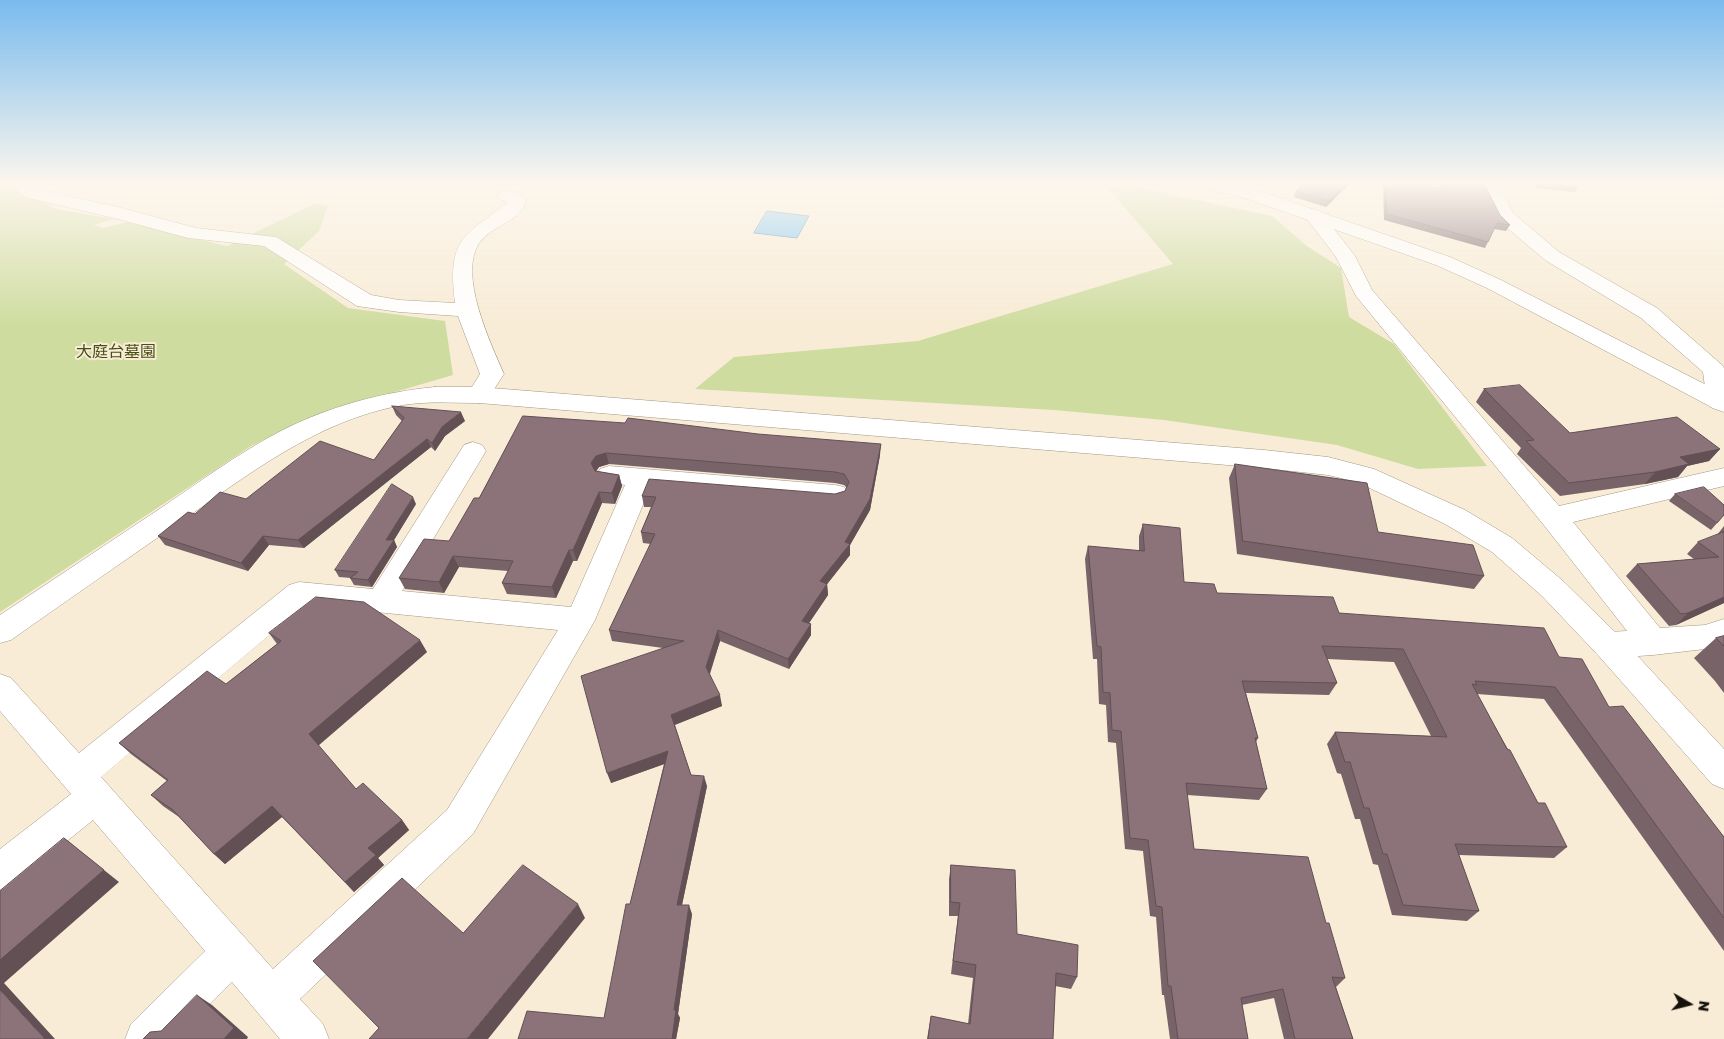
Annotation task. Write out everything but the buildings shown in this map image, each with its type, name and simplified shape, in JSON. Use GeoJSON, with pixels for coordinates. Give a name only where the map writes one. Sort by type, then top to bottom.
{"type":"FeatureCollection","features":[{"type":"Feature","properties":{"kind":"street"},"geometry":{"type":"LineString","coordinates":[[182,230],[195,234],[269,241],[365,301],[399,306],[467,310]]}},
{"type":"Feature","properties":{"kind":"street"},"geometry":{"type":"LineString","coordinates":[[479,395],[492,374],[467,310],[463,270],[467,247],[480,230]]}},
{"type":"Feature","properties":{"kind":"street"},"geometry":{"type":"LineString","coordinates":[[1325,230],[1345,256],[1363,292],[1553,518],[1653,642]]}},
{"type":"Feature","properties":{"kind":"street"},"geometry":{"type":"LineString","coordinates":[[1355,230],[1443,261],[1494,284],[1722,403]]}},
{"type":"Feature","properties":{"kind":"street"},"geometry":{"type":"LineString","coordinates":[[1522,230],[1552,256],[1649,313],[1714,370],[1722,403]]}},
{"type":"Feature","properties":{"kind":"street"},"geometry":{"type":"LineString","coordinates":[[0,631],[245,464],[288,438],[322,422],[402,398],[435,395],[479,395],[1254,458],[1328,466],[1365,475],[1456,516],[1502,545],[1553,589],[1608,645],[1724,774]]}},
{"type":"Feature","properties":{"kind":"street"},"geometry":{"type":"LineString","coordinates":[[381,601],[473,451]]}},
{"type":"Feature","properties":{"kind":"street"},"geometry":{"type":"LineString","coordinates":[[609,475],[835,494]]}},
{"type":"Feature","properties":{"kind":"street"},"geometry":{"type":"LineString","coordinates":[[1553,518],[1724,477]]}},
{"type":"Feature","properties":{"kind":"street"},"geometry":{"type":"LineString","coordinates":[[271,998],[460,822],[580,620],[641,478]]}},
{"type":"Feature","properties":{"kind":"street"},"geometry":{"type":"LineString","coordinates":[[0,872],[86,786],[299,593],[580,620]]}},
{"type":"Feature","properties":{"kind":"street"},"geometry":{"type":"LineString","coordinates":[[1608,645],[1705,637],[1724,631]]}},
{"type":"Feature","properties":{"kind":"street"},"geometry":{"type":"LineString","coordinates":[[0,688],[308,1039]]}},
{"type":"Feature","properties":{"kind":"street"},"geometry":{"type":"LineString","coordinates":[[146,1039],[232,953]]}},
{"type":"Feature","properties":{"kind":"green space","name":"大庭台墓園"},"geometry":{"type":"Polygon","coordinates":[[[0,230],[162,230],[227,246],[259,230],[319,230],[284,264],[348,308],[445,321],[453,375],[316,415],[251,446],[0,612],[0,230]]]}},
{"type":"Feature","properties":{"kind":"green space"},"geometry":{"type":"Polygon","coordinates":[[[1144,230],[1289,230],[1307,246],[1341,268],[1349,317],[1394,344],[1487,466],[1418,469],[1337,445],[1164,420],[1054,410],[695,389],[734,357],[918,341],[1173,264],[1144,230]]]}},
{"type":"Feature","properties":{"kind":"water"},"geometry":{"type":"Polygon","coordinates":[[[755,230],[801,230],[797,238],[754,233],[755,230]]]}}]}
